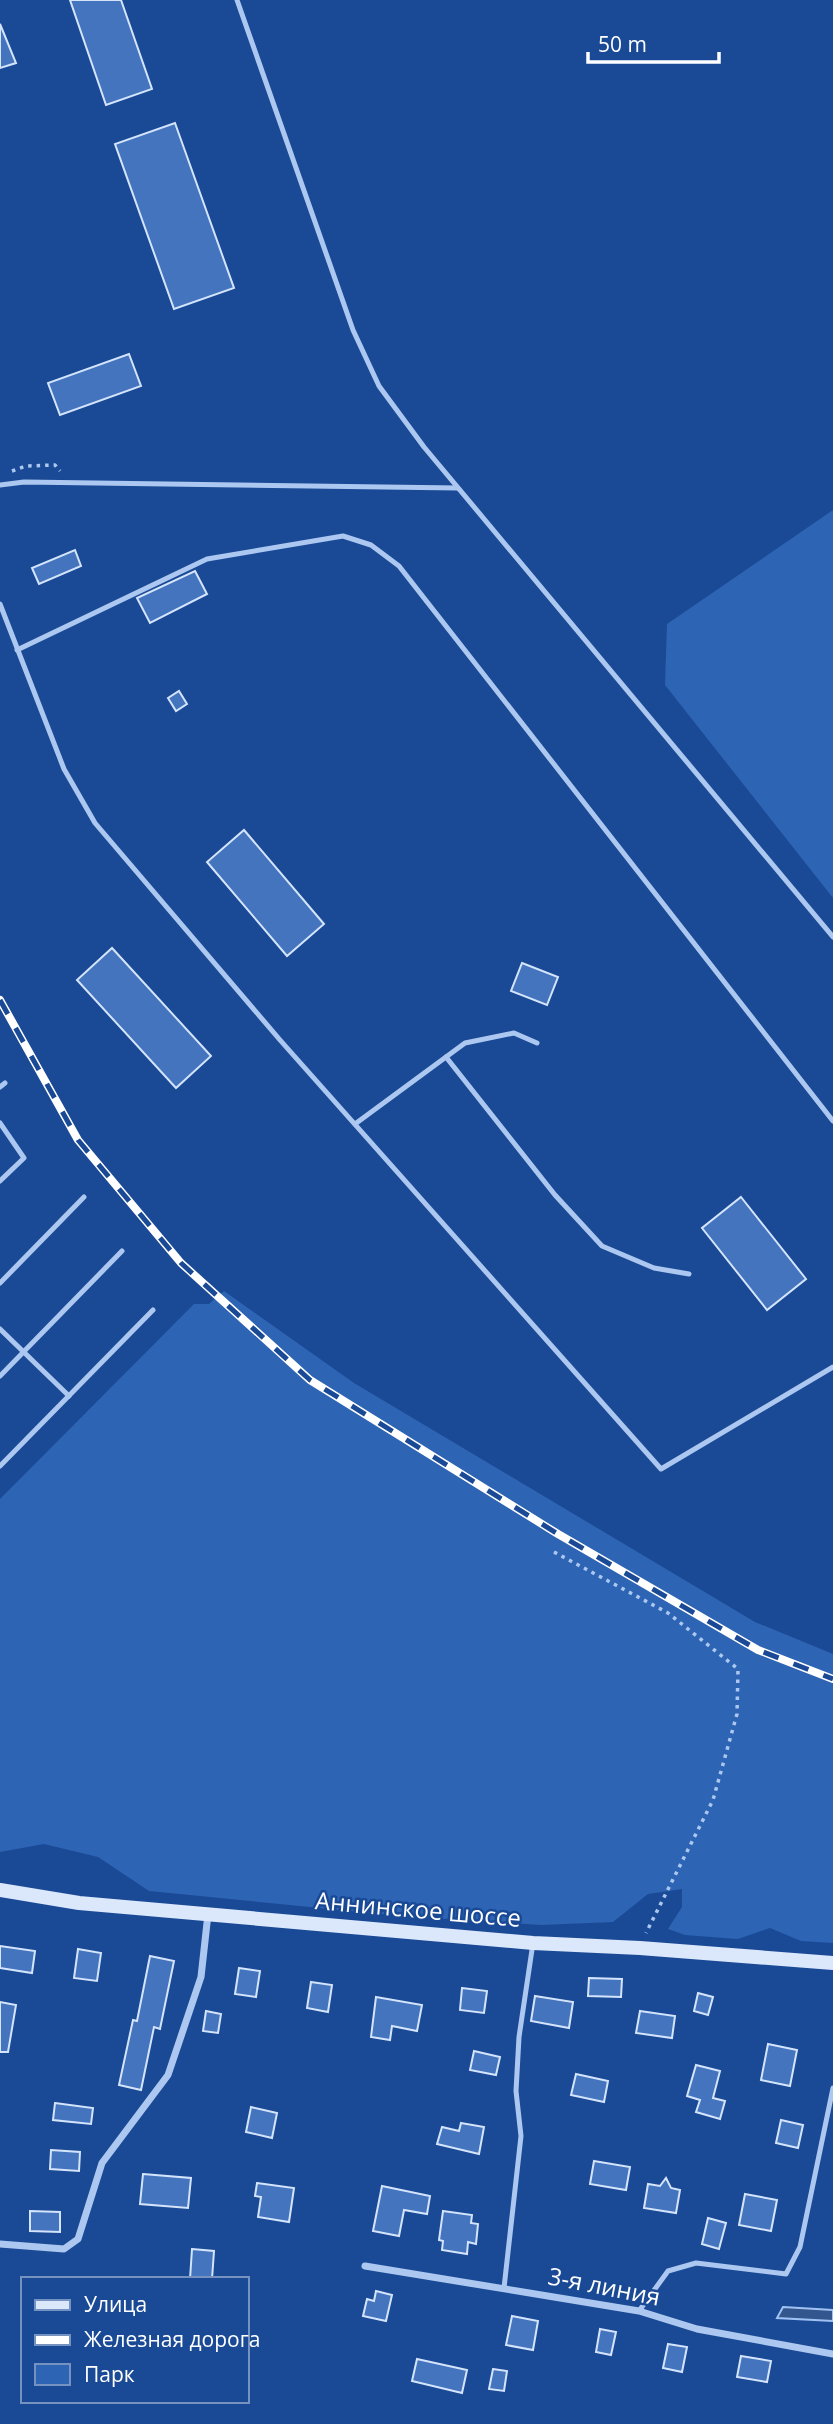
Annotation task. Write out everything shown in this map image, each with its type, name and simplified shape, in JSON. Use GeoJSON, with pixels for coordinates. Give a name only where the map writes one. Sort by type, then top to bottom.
{"type":"FeatureCollection","features":[{"type":"Feature","properties":{"kind":"main road","name":"Аннинское шоссе"},"geometry":{"type":"LineString","coordinates":[[0,1890],[79,1903],[533,1943],[640,1948],[833,1963]]}},
{"type":"Feature","properties":{"kind":"street"},"geometry":{"type":"LineString","coordinates":[[0,2244],[64,2249],[78,2239],[102,2162],[168,2075],[201,1978],[208,1914]]}},
{"type":"Feature","properties":{"kind":"street","name":"3-я линия"},"geometry":{"type":"LineString","coordinates":[[365,2266],[639,2311],[697,2329],[833,2354]]}},
{"type":"Feature","properties":{"kind":"lane"},"geometry":{"type":"LineString","coordinates":[[237,0],[354,330],[379,386],[458,488],[833,937]]}},
{"type":"Feature","properties":{"kind":"lane"},"geometry":{"type":"LineString","coordinates":[[0,485],[36,482],[458,488]]}},
{"type":"Feature","properties":{"kind":"lane"},"geometry":{"type":"LineString","coordinates":[[17,650],[207,559],[343,536],[371,545],[399,566],[833,1121]]}},
{"type":"Feature","properties":{"kind":"lane"},"geometry":{"type":"LineString","coordinates":[[0,604],[64,769],[95,823],[355,1124],[661,1469],[833,1367]]}},
{"type":"Feature","properties":{"kind":"lane"},"geometry":{"type":"LineString","coordinates":[[355,1124],[465,1043],[514,1033],[537,1043]]}},
{"type":"Feature","properties":{"kind":"lane"},"geometry":{"type":"LineString","coordinates":[[446,1057],[555,1195],[602,1246],[654,1268],[689,1274]]}},
{"type":"Feature","properties":{"kind":"lane"},"geometry":{"type":"LineString","coordinates":[[0,1123],[24,1158],[0,1181]]}},
{"type":"Feature","properties":{"kind":"lane"},"geometry":{"type":"LineString","coordinates":[[0,1283],[83,1198]]}},
{"type":"Feature","properties":{"kind":"lane"},"geometry":{"type":"LineString","coordinates":[[0,1376],[122,1251]]}},
{"type":"Feature","properties":{"kind":"lane"},"geometry":{"type":"LineString","coordinates":[[0,1466],[153,1310]]}},
{"type":"Feature","properties":{"kind":"lane"},"geometry":{"type":"LineString","coordinates":[[0,1329],[69,1396]]}},
{"type":"Feature","properties":{"kind":"lane"},"geometry":{"type":"LineString","coordinates":[[505,2288],[521,2136],[516,2091],[519,2037],[533,1943]]}},
{"type":"Feature","properties":{"kind":"lane"},"geometry":{"type":"LineString","coordinates":[[639,2311],[668,2272],[696,2263],[786,2274],[800,2247],[833,2088]]}},
{"type":"Feature","properties":{"kind":"path"},"geometry":{"type":"LineString","coordinates":[[554,1552],[668,1613],[738,1669],[737,1714],[713,1800],[640,1948]]}},
{"type":"Feature","properties":{"kind":"green space"},"geometry":{"type":"Polygon","coordinates":[[[833,510],[833,898],[665,685],[667,624],[833,510]]]}},
{"type":"Feature","properties":{"kind":"green space"},"geometry":{"type":"Polygon","coordinates":[[[224,1291],[354,1383],[755,1622],[833,1654],[833,1943],[801,1941],[770,1928],[738,1939],[685,1935],[668,1929],[682,1907],[682,1889],[648,1894],[613,1922],[541,1925],[402,1916],[149,1891],[98,1857],[44,1844],[0,1852],[0,1499],[194,1304],[209,1304],[224,1291]]]}},
{"type":"Feature","properties":{"kind":"shaded area"},"geometry":{"type":"Polygon","coordinates":[[[783,2307],[833,2310],[833,2321],[777,2318],[783,2307]]]}},
{"type":"Feature","properties":{"kind":"building"},"geometry":{"type":"Polygon","coordinates":[[[70,0],[121,0],[152,89],[106,105],[70,0]]]}},
{"type":"Feature","properties":{"kind":"building"},"geometry":{"type":"Polygon","coordinates":[[[0,24],[16,63],[0,68],[0,24]]]}},
{"type":"Feature","properties":{"kind":"building"},"geometry":{"type":"Polygon","coordinates":[[[175,123],[234,288],[174,309],[115,144],[175,123]]]}},
{"type":"Feature","properties":{"kind":"building"},"geometry":{"type":"Polygon","coordinates":[[[129,354],[141,386],[60,415],[48,383],[129,354]]]}},
{"type":"Feature","properties":{"kind":"building"},"geometry":{"type":"Polygon","coordinates":[[[75,550],[81,566],[39,584],[32,568],[75,550]]]}},
{"type":"Feature","properties":{"kind":"building"},"geometry":{"type":"Polygon","coordinates":[[[195,571],[207,594],[150,623],[137,598],[195,571]]]}},
{"type":"Feature","properties":{"kind":"building"},"geometry":{"type":"Polygon","coordinates":[[[179,691],[187,704],[176,711],[168,698],[179,691]]]}},
{"type":"Feature","properties":{"kind":"building"},"geometry":{"type":"Polygon","coordinates":[[[244,830],[324,924],[287,956],[207,862],[244,830]]]}},
{"type":"Feature","properties":{"kind":"building"},"geometry":{"type":"Polygon","coordinates":[[[112,948],[211,1056],[176,1088],[77,980],[112,948]]]}},
{"type":"Feature","properties":{"kind":"building"},"geometry":{"type":"Polygon","coordinates":[[[522,963],[558,977],[547,1005],[511,991],[522,963]]]}},
{"type":"Feature","properties":{"kind":"building"},"geometry":{"type":"Polygon","coordinates":[[[741,1197],[806,1279],[767,1310],[702,1228],[741,1197]]]}},
{"type":"Feature","properties":{"kind":"building"},"geometry":{"type":"Polygon","coordinates":[[[0,1946],[35,1951],[32,1973],[0,1968],[0,1946]]]}},
{"type":"Feature","properties":{"kind":"building"},"geometry":{"type":"Polygon","coordinates":[[[78,1949],[101,1953],[97,1981],[74,1978],[78,1949]]]}},
{"type":"Feature","properties":{"kind":"building"},"geometry":{"type":"Polygon","coordinates":[[[150,1956],[174,1961],[160,2029],[154,2027],[141,2090],[119,2085],[133,2020],[137,2021],[150,1956]]]}},
{"type":"Feature","properties":{"kind":"building"},"geometry":{"type":"Polygon","coordinates":[[[239,1968],[260,1971],[256,1997],[235,1994],[239,1968]]]}},
{"type":"Feature","properties":{"kind":"building"},"geometry":{"type":"Polygon","coordinates":[[[589,1978],[622,1979],[621,1997],[588,1996],[589,1978]]]}},
{"type":"Feature","properties":{"kind":"building"},"geometry":{"type":"Polygon","coordinates":[[[311,1982],[332,1985],[328,2012],[307,2008],[311,1982]]]}},
{"type":"Feature","properties":{"kind":"building"},"geometry":{"type":"Polygon","coordinates":[[[462,1988],[487,1991],[484,2013],[460,2010],[462,1988]]]}},
{"type":"Feature","properties":{"kind":"building"},"geometry":{"type":"Polygon","coordinates":[[[698,1993],[713,1997],[708,2015],[694,2011],[698,1993]]]}},
{"type":"Feature","properties":{"kind":"building"},"geometry":{"type":"Polygon","coordinates":[[[535,1996],[573,2002],[569,2028],[531,2021],[535,1996]]]}},
{"type":"Feature","properties":{"kind":"building"},"geometry":{"type":"Polygon","coordinates":[[[376,1997],[422,2005],[417,2031],[392,2026],[390,2040],[371,2037],[376,1997]]]}},
{"type":"Feature","properties":{"kind":"building"},"geometry":{"type":"Polygon","coordinates":[[[0,2002],[16,2005],[8,2052],[0,2052],[0,2002]]]}},
{"type":"Feature","properties":{"kind":"building"},"geometry":{"type":"Polygon","coordinates":[[[206,2011],[221,2014],[218,2033],[203,2031],[206,2011]]]}},
{"type":"Feature","properties":{"kind":"building"},"geometry":{"type":"Polygon","coordinates":[[[640,2011],[675,2016],[672,2038],[636,2033],[640,2011]]]}},
{"type":"Feature","properties":{"kind":"building"},"geometry":{"type":"Polygon","coordinates":[[[768,2044],[797,2050],[790,2086],[761,2080],[768,2044]]]}},
{"type":"Feature","properties":{"kind":"building"},"geometry":{"type":"Polygon","coordinates":[[[474,2051],[500,2057],[496,2075],[470,2070],[474,2051]]]}},
{"type":"Feature","properties":{"kind":"building"},"geometry":{"type":"Polygon","coordinates":[[[696,2065],[720,2071],[713,2098],[725,2101],[720,2119],[696,2112],[700,2100],[687,2096],[696,2065]]]}},
{"type":"Feature","properties":{"kind":"building"},"geometry":{"type":"Polygon","coordinates":[[[576,2074],[608,2081],[604,2102],[571,2095],[576,2074]]]}},
{"type":"Feature","properties":{"kind":"building"},"geometry":{"type":"Polygon","coordinates":[[[55,2103],[93,2108],[91,2124],[53,2120],[55,2103]]]}},
{"type":"Feature","properties":{"kind":"building"},"geometry":{"type":"Polygon","coordinates":[[[251,2107],[277,2113],[272,2138],[246,2132],[251,2107]]]}},
{"type":"Feature","properties":{"kind":"building"},"geometry":{"type":"Polygon","coordinates":[[[781,2120],[803,2125],[798,2148],[776,2143],[781,2120]]]}},
{"type":"Feature","properties":{"kind":"building"},"geometry":{"type":"Polygon","coordinates":[[[461,2123],[484,2127],[479,2154],[437,2144],[442,2127],[459,2131],[461,2123]]]}},
{"type":"Feature","properties":{"kind":"building"},"geometry":{"type":"Polygon","coordinates":[[[51,2150],[80,2152],[79,2171],[50,2169],[51,2150]]]}},
{"type":"Feature","properties":{"kind":"building"},"geometry":{"type":"Polygon","coordinates":[[[594,2161],[630,2167],[626,2190],[590,2184],[594,2161]]]}},
{"type":"Feature","properties":{"kind":"building"},"geometry":{"type":"Polygon","coordinates":[[[143,2174],[191,2178],[188,2208],[140,2204],[143,2174]]]}},
{"type":"Feature","properties":{"kind":"building"},"geometry":{"type":"Polygon","coordinates":[[[666,2178],[671,2188],[680,2190],[676,2213],[644,2208],[648,2184],[660,2186],[666,2178]]]}},
{"type":"Feature","properties":{"kind":"building"},"geometry":{"type":"Polygon","coordinates":[[[257,2183],[294,2188],[289,2222],[258,2217],[261,2197],[255,2196],[257,2183]]]}},
{"type":"Feature","properties":{"kind":"building"},"geometry":{"type":"Polygon","coordinates":[[[382,2186],[430,2196],[427,2214],[404,2210],[399,2236],[373,2231],[382,2186]]]}},
{"type":"Feature","properties":{"kind":"building"},"geometry":{"type":"Polygon","coordinates":[[[745,2194],[777,2200],[771,2231],[739,2225],[745,2194]]]}},
{"type":"Feature","properties":{"kind":"building"},"geometry":{"type":"Polygon","coordinates":[[[30,2211],[60,2212],[60,2232],[30,2231],[30,2211]]]}},
{"type":"Feature","properties":{"kind":"building"},"geometry":{"type":"Polygon","coordinates":[[[443,2211],[472,2215],[471,2223],[478,2224],[476,2244],[468,2242],[467,2254],[442,2250],[443,2241],[439,2240],[443,2211]]]}},
{"type":"Feature","properties":{"kind":"building"},"geometry":{"type":"Polygon","coordinates":[[[708,2218],[726,2223],[719,2249],[702,2244],[708,2218]]]}},
{"type":"Feature","properties":{"kind":"building"},"geometry":{"type":"Polygon","coordinates":[[[192,2249],[214,2251],[212,2277],[190,2277],[192,2249]]]}},
{"type":"Feature","properties":{"kind":"building"},"geometry":{"type":"Polygon","coordinates":[[[376,2291],[392,2295],[386,2321],[363,2316],[367,2299],[374,2301],[376,2291]]]}},
{"type":"Feature","properties":{"kind":"building"},"geometry":{"type":"Polygon","coordinates":[[[512,2316],[538,2321],[533,2350],[506,2345],[512,2316]]]}},
{"type":"Feature","properties":{"kind":"building"},"geometry":{"type":"Polygon","coordinates":[[[600,2329],[616,2332],[611,2355],[596,2352],[600,2329]]]}},
{"type":"Feature","properties":{"kind":"building"},"geometry":{"type":"Polygon","coordinates":[[[668,2344],[687,2347],[682,2372],[663,2368],[668,2344]]]}},
{"type":"Feature","properties":{"kind":"building"},"geometry":{"type":"Polygon","coordinates":[[[741,2356],[771,2361],[767,2382],[737,2377],[741,2356]]]}},
{"type":"Feature","properties":{"kind":"building"},"geometry":{"type":"Polygon","coordinates":[[[417,2359],[467,2370],[462,2393],[412,2381],[417,2359]]]}},
{"type":"Feature","properties":{"kind":"building"},"geometry":{"type":"Polygon","coordinates":[[[493,2369],[507,2371],[504,2391],[489,2389],[493,2369]]]}},
{"type":"Feature","properties":{"kind":"railway"},"geometry":{"type":"LineString","coordinates":[[0,1000],[78,1140],[181,1263],[310,1380],[558,1534],[758,1650],[833,1679]]}}]}
